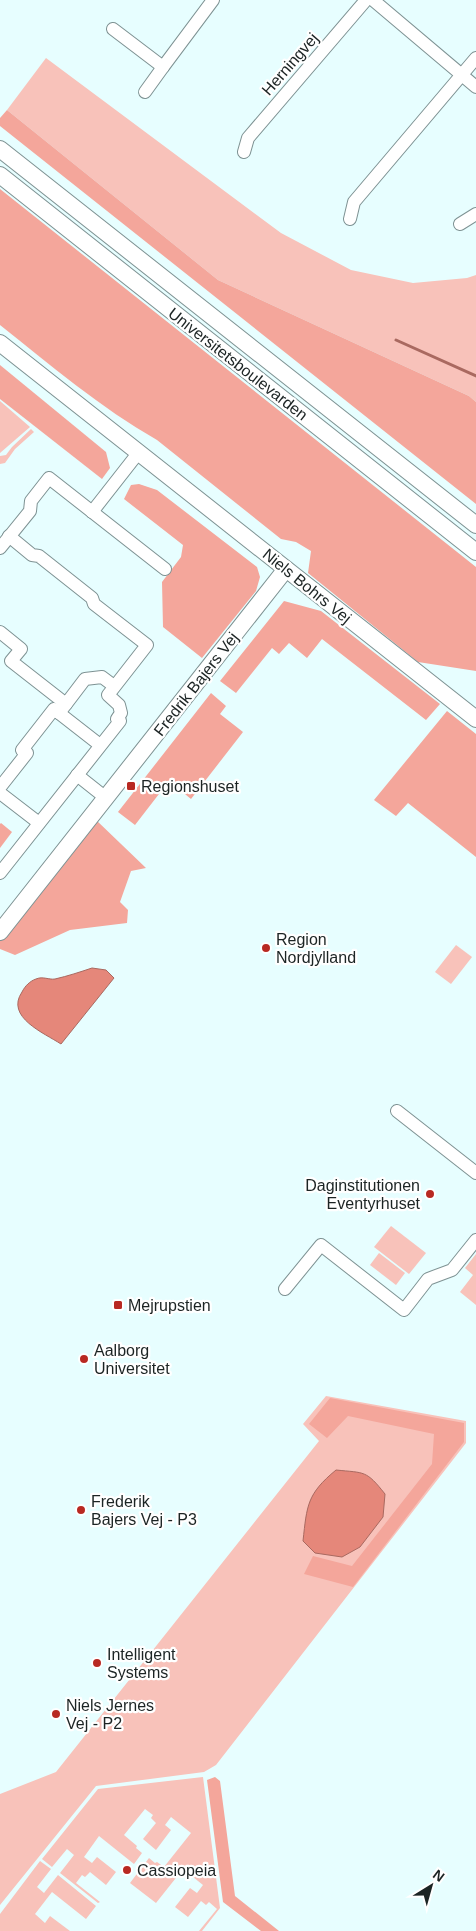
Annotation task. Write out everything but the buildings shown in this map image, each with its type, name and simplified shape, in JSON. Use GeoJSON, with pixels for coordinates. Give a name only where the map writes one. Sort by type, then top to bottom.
{"type":"FeatureCollection","features":[{"type":"Feature","properties":{"kind":"main road","name":"Universitetsboulevarden"},"geometry":{"type":"LineString","coordinates":[[0,149],[476,524]]}},
{"type":"Feature","properties":{"kind":"main road","name":"Universitetsboulevarden"},"geometry":{"type":"LineString","coordinates":[[0,175],[476,552]]}},
{"type":"Feature","properties":{"kind":"main road","name":"Niels Bohrs Vej"},"geometry":{"type":"LineString","coordinates":[[0,343],[476,719]]}},
{"type":"Feature","properties":{"kind":"main road","name":"Fredrik Bajers Vej"},"geometry":{"type":"LineString","coordinates":[[0,932],[286,569]]}},
{"type":"Feature","properties":{"kind":"street"},"geometry":{"type":"LineString","coordinates":[[145,92],[213,0]]}},
{"type":"Feature","properties":{"kind":"street","name":"Herningvej"},"geometry":{"type":"LineString","coordinates":[[244,152],[248,138],[366,0]]}},
{"type":"Feature","properties":{"kind":"street"},"geometry":{"type":"LineString","coordinates":[[374,0],[476,87]]}},
{"type":"Feature","properties":{"kind":"street"},"geometry":{"type":"LineString","coordinates":[[113,29],[163,67]]}},
{"type":"Feature","properties":{"kind":"street"},"geometry":{"type":"LineString","coordinates":[[350,219],[354,202],[476,58]]}},
{"type":"Feature","properties":{"kind":"street"},"geometry":{"type":"LineString","coordinates":[[460,224],[476,214]]}},
{"type":"Feature","properties":{"kind":"street"},"geometry":{"type":"LineString","coordinates":[[92,512],[139,452]]}},
{"type":"Feature","properties":{"kind":"street"},"geometry":{"type":"LineString","coordinates":[[0,548],[30,512],[31,501],[49,478],[165,570]]}},
{"type":"Feature","properties":{"kind":"street"},"geometry":{"type":"LineString","coordinates":[[0,873],[120,721],[117,718],[121,713],[119,705],[108,696],[147,645],[94,604],[92,598],[39,556],[32,555],[9,536]]}},
{"type":"Feature","properties":{"kind":"street"},"geometry":{"type":"LineString","coordinates":[[0,632],[21,649],[11,661],[100,745]]}},
{"type":"Feature","properties":{"kind":"street"},"geometry":{"type":"LineString","coordinates":[[0,786],[26,754],[22,750],[54,709],[62,708],[85,679],[102,677],[114,686]]}},
{"type":"Feature","properties":{"kind":"street"},"geometry":{"type":"LineString","coordinates":[[77,775],[106,798]]}},
{"type":"Feature","properties":{"kind":"street"},"geometry":{"type":"LineString","coordinates":[[0,793],[39,824]]}},
{"type":"Feature","properties":{"kind":"street"},"geometry":{"type":"LineString","coordinates":[[397,1111],[476,1173]]}},
{"type":"Feature","properties":{"kind":"street"},"geometry":{"type":"LineString","coordinates":[[286,1289],[321,1245],[404,1310],[428,1279],[452,1270],[476,1240]]}},
{"type":"Feature","properties":{"kind":"shaded area"},"geometry":{"type":"Polygon","coordinates":[[[46,58],[281,233],[351,270],[413,283],[467,278],[476,275],[476,402],[469,396],[218,280],[7,110],[46,58]]]}},
{"type":"Feature","properties":{"kind":"shaded area"},"geometry":{"type":"Polygon","coordinates":[[[7,110],[218,280],[469,396],[476,402],[476,504],[0,126],[0,118],[7,110]]]}},
{"type":"Feature","properties":{"kind":"shaded area"},"geometry":{"type":"Polygon","coordinates":[[[0,189],[476,567],[476,671],[418,662],[308,573],[311,551],[296,542],[281,539],[157,440],[96,400],[0,325],[0,189]]]}},
{"type":"Feature","properties":{"kind":"shaded area"},"geometry":{"type":"Polygon","coordinates":[[[0,365],[106,452],[110,468],[102,479],[0,399],[0,365]]]}},
{"type":"Feature","properties":{"kind":"shaded area"},"geometry":{"type":"Polygon","coordinates":[[[0,401],[30,427],[0,453],[0,401]]]}},
{"type":"Feature","properties":{"kind":"shaded area"},"geometry":{"type":"Polygon","coordinates":[[[31,429],[34,432],[15,449],[5,463],[0,464],[0,456],[6,455],[31,429]]]}},
{"type":"Feature","properties":{"kind":"shaded area"},"geometry":{"type":"Polygon","coordinates":[[[139,484],[157,490],[257,567],[260,577],[256,591],[202,658],[163,627],[162,582],[181,557],[183,545],[124,499],[131,485],[139,484]]]}},
{"type":"Feature","properties":{"kind":"shaded area"},"geometry":{"type":"Polygon","coordinates":[[[284,601],[321,611],[440,704],[426,720],[322,639],[307,658],[289,643],[279,654],[272,648],[236,693],[220,681],[284,601]]]}},
{"type":"Feature","properties":{"kind":"shaded area"},"geometry":{"type":"Polygon","coordinates":[[[211,693],[226,706],[220,714],[243,732],[191,799],[169,781],[135,825],[118,812],[211,693]]]}},
{"type":"Feature","properties":{"kind":"shaded area"},"geometry":{"type":"Polygon","coordinates":[[[447,711],[476,734],[476,857],[408,803],[396,816],[374,800],[447,711]]]}},
{"type":"Feature","properties":{"kind":"shaded area"},"geometry":{"type":"Polygon","coordinates":[[[95,819],[146,868],[131,871],[120,902],[128,910],[127,923],[70,930],[15,955],[0,949],[0,940],[95,819]]]}},
{"type":"Feature","properties":{"kind":"shaded area"},"geometry":{"type":"Polygon","coordinates":[[[0,824],[12,832],[0,848],[0,824]]]}},
{"type":"Feature","properties":{"kind":"shaded area"},"geometry":{"type":"Polygon","coordinates":[[[456,945],[472,957],[451,984],[435,972],[456,945]]]}},
{"type":"Feature","properties":{"kind":"shaded area"},"geometry":{"type":"Polygon","coordinates":[[[92,968],[106,970],[114,978],[61,1044],[22,1017],[18,1001],[23,990],[30,982],[39,978],[55,979],[92,968]]]}},
{"type":"Feature","properties":{"kind":"shaded area"},"geometry":{"type":"Polygon","coordinates":[[[391,1226],[426,1253],[409,1274],[374,1247],[391,1226]]]}},
{"type":"Feature","properties":{"kind":"shaded area"},"geometry":{"type":"Polygon","coordinates":[[[379,1253],[405,1273],[396,1285],[370,1265],[379,1253]]]}},
{"type":"Feature","properties":{"kind":"shaded area"},"geometry":{"type":"Polygon","coordinates":[[[476,1254],[476,1305],[460,1292],[473,1275],[465,1268],[476,1254]]]}},
{"type":"Feature","properties":{"kind":"shaded area"},"geometry":{"type":"Polygon","coordinates":[[[326,1396],[466,1421],[466,1443],[216,1765],[204,1772],[96,1786],[0,1905],[0,1794],[56,1772],[319,1441],[303,1424],[326,1396]]]}},
{"type":"Feature","properties":{"kind":"shaded area"},"geometry":{"type":"Polygon","coordinates":[[[330,1398],[464,1423],[464,1442],[353,1587],[304,1574],[313,1556],[352,1566],[432,1464],[434,1434],[348,1416],[327,1438],[309,1424],[330,1398]]]}},
{"type":"Feature","properties":{"kind":"shaded area"},"geometry":{"type":"Polygon","coordinates":[[[336,1470],[364,1474],[385,1494],[383,1517],[360,1547],[342,1557],[315,1553],[303,1541],[310,1501],[319,1486],[336,1470]]]}},
{"type":"Feature","properties":{"kind":"shaded area"},"geometry":{"type":"Polygon","coordinates":[[[203,1777],[220,1908],[202,1931],[199,1931],[217,1909],[209,1902],[206,1905],[201,1901],[188,1917],[175,1907],[190,1888],[197,1893],[203,1885],[183,1869],[156,1903],[130,1883],[149,1858],[164,1867],[191,1833],[171,1817],[165,1825],[171,1830],[156,1850],[143,1839],[156,1823],[151,1818],[153,1815],[145,1809],[124,1835],[142,1853],[134,1864],[99,1836],[84,1857],[92,1863],[97,1857],[116,1872],[106,1885],[90,1872],[85,1877],[82,1875],[76,1883],[100,1902],[98,1903],[60,1873],[74,1855],[67,1849],[52,1867],[42,1859],[98,1789],[203,1777]]]}},
{"type":"Feature","properties":{"kind":"shaded area"},"geometry":{"type":"Polygon","coordinates":[[[215,1777],[220,1781],[235,1896],[279,1931],[261,1931],[223,1902],[207,1780],[215,1777]]]}},
{"type":"Feature","properties":{"kind":"shaded area"},"geometry":{"type":"Polygon","coordinates":[[[40,1861],[51,1869],[37,1887],[44,1893],[58,1875],[96,1906],[86,1919],[52,1892],[35,1914],[45,1923],[50,1916],[70,1931],[0,1931],[0,1914],[40,1861]]]}},
{"type":"Feature","properties":{"kind":"waterway"},"geometry":{"type":"LineString","coordinates":[[396,340],[476,376]]}},
{"type":"Feature","properties":{"kind":"place","name":"Regionshuset"},"geometry":{"type":"Point","coordinates":[131,786]}},
{"type":"Feature","properties":{"kind":"place","name":"Region Nordjylland"},"geometry":{"type":"Point","coordinates":[266,948]}},
{"type":"Feature","properties":{"kind":"place","name":"Daginstitutionen Eventyrhuset"},"geometry":{"type":"Point","coordinates":[430,1194]}},
{"type":"Feature","properties":{"kind":"place","name":"Mejrupstien"},"geometry":{"type":"Point","coordinates":[118,1305]}},
{"type":"Feature","properties":{"kind":"place","name":"Aalborg Universitet"},"geometry":{"type":"Point","coordinates":[84,1359]}},
{"type":"Feature","properties":{"kind":"place","name":"Frederik Bajers Vej - P3"},"geometry":{"type":"Point","coordinates":[81,1510]}},
{"type":"Feature","properties":{"kind":"place","name":"Intelligent Systems"},"geometry":{"type":"Point","coordinates":[97,1663]}},
{"type":"Feature","properties":{"kind":"place","name":"Niels Jernes Vej - P2"},"geometry":{"type":"Point","coordinates":[56,1714]}},
{"type":"Feature","properties":{"kind":"place","name":"Cassiopeia"},"geometry":{"type":"Point","coordinates":[127,1870]}}]}
